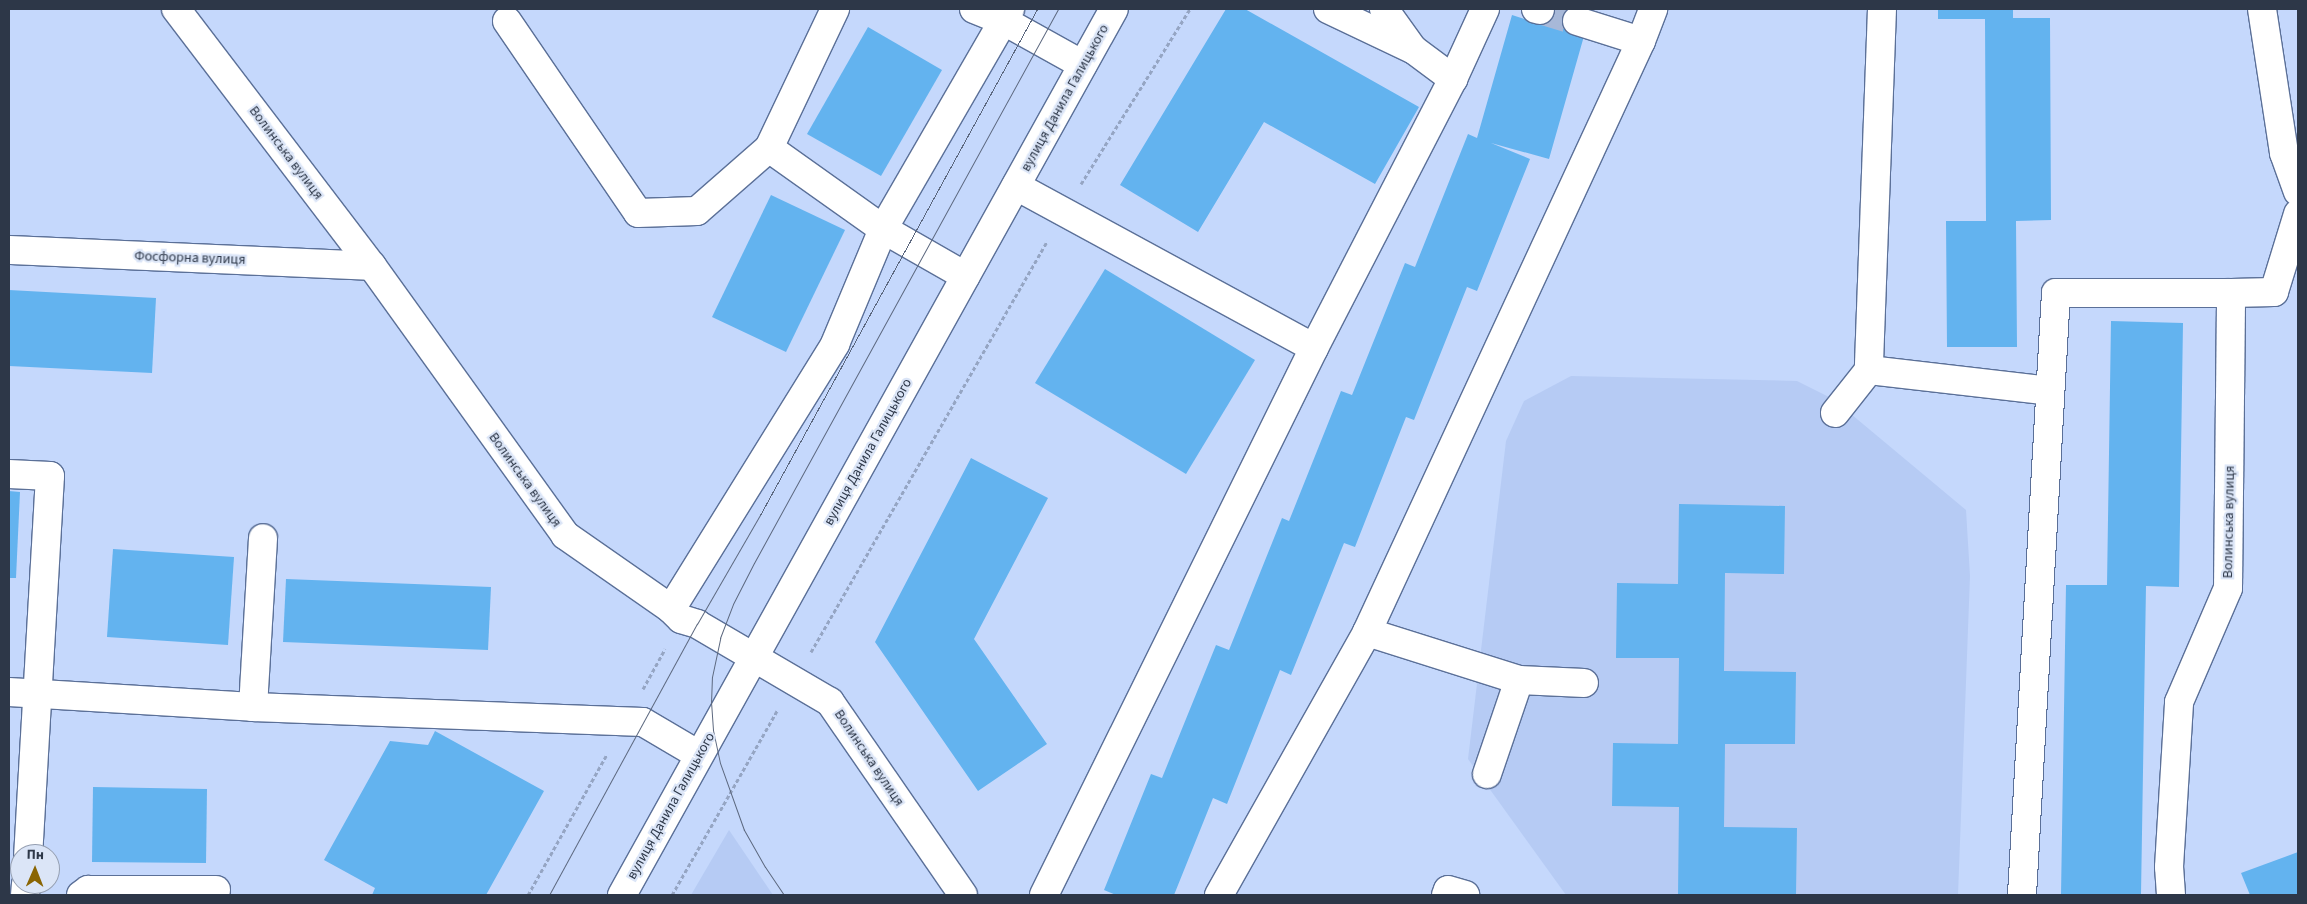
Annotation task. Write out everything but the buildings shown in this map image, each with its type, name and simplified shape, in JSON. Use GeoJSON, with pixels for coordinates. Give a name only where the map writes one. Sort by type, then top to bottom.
{"type":"FeatureCollection","features":[{"type":"Feature","properties":{"kind":"street"},"geometry":{"type":"LineString","coordinates":[[507,21],[638,213],[697,211],[768,148],[835,9]]}},
{"type":"Feature","properties":{"kind":"street"},"geometry":{"type":"LineString","coordinates":[[974,9],[1007,15],[1083,65]]}},
{"type":"Feature","properties":{"kind":"street","name":"вулиця Данила Галицького"},"geometry":{"type":"LineString","coordinates":[[622,895],[1114,9]]}},
{"type":"Feature","properties":{"kind":"street"},"geometry":{"type":"LineString","coordinates":[[1328,9],[1414,50],[1453,79]]}},
{"type":"Feature","properties":{"kind":"street"},"geometry":{"type":"LineString","coordinates":[[1384,9],[1414,50]]}},
{"type":"Feature","properties":{"kind":"street"},"geometry":{"type":"LineString","coordinates":[[1044,895],[1314,348],[1453,79],[1485,9]]}},
{"type":"Feature","properties":{"kind":"street"},"geometry":{"type":"LineString","coordinates":[[1219,895],[1367,632],[1641,41],[1653,9]]}},
{"type":"Feature","properties":{"kind":"street"},"geometry":{"type":"LineString","coordinates":[[1835,413],[1869,370],[1882,9]]}},
{"type":"Feature","properties":{"kind":"street"},"geometry":{"type":"LineString","coordinates":[[2262,9],[2284,153],[2298,192]]}},
{"type":"Feature","properties":{"kind":"street","name":"Волинська вулиця"},"geometry":{"type":"LineString","coordinates":[[179,10],[372,266],[565,536],[676,614],[697,624],[830,702],[963,895]]}},
{"type":"Feature","properties":{"kind":"street"},"geometry":{"type":"LineString","coordinates":[[676,614],[835,344],[883,229],[1007,15]]}},
{"type":"Feature","properties":{"kind":"street"},"geometry":{"type":"LineString","coordinates":[[1577,21],[1641,41]]}},
{"type":"Feature","properties":{"kind":"street"},"geometry":{"type":"LineString","coordinates":[[768,148],[883,229],[965,276]]}},
{"type":"Feature","properties":{"kind":"street"},"geometry":{"type":"LineString","coordinates":[[1016,186],[1314,348]]}},
{"type":"Feature","properties":{"kind":"street"},"geometry":{"type":"LineString","coordinates":[[2022,895],[2056,293],[2274,292],[2298,214]]}},
{"type":"Feature","properties":{"kind":"street","name":"Фосфорна вулиця"},"geometry":{"type":"LineString","coordinates":[[9,250],[372,266]]}},
{"type":"Feature","properties":{"kind":"street","name":"Волинська вулиця"},"geometry":{"type":"LineString","coordinates":[[2171,895],[2169,867],[2179,702],[2228,588],[2231,293]]}},
{"type":"Feature","properties":{"kind":"street"},"geometry":{"type":"LineString","coordinates":[[1869,370],[2050,391]]}},
{"type":"Feature","properties":{"kind":"street"},"geometry":{"type":"LineString","coordinates":[[9,474],[50,476],[29,844]]}},
{"type":"Feature","properties":{"kind":"street"},"geometry":{"type":"LineString","coordinates":[[253,708],[263,538]]}},
{"type":"Feature","properties":{"kind":"street"},"geometry":{"type":"LineString","coordinates":[[1367,632],[1519,680],[1584,683]]}},
{"type":"Feature","properties":{"kind":"street"},"geometry":{"type":"LineString","coordinates":[[1486,774],[1519,680]]}},
{"type":"Feature","properties":{"kind":"street"},"geometry":{"type":"LineString","coordinates":[[9,692],[253,708],[643,722],[699,755]]}},
{"type":"Feature","properties":{"kind":"street"},"geometry":{"type":"LineString","coordinates":[[81,895],[88,890],[216,890]]}},
{"type":"Feature","properties":{"kind":"street"},"geometry":{"type":"LineString","coordinates":[[1446,895],[1448,890],[1465,895]]}},
{"type":"Feature","properties":{"kind":"path"},"geometry":{"type":"LineString","coordinates":[[672,895],[1064,211],[1190,9]]}},
{"type":"Feature","properties":{"kind":"path"},"geometry":{"type":"LineString","coordinates":[[528,895],[625,721],[676,614]]}},
{"type":"Feature","properties":{"kind":"shaded area"},"geometry":{"type":"Polygon","coordinates":[[[1571,376],[1797,381],[1833,399],[1966,510],[1970,576],[1958,895],[1566,895],[1468,759],[1506,441],[1524,401],[1571,376]]]}},
{"type":"Feature","properties":{"kind":"shaded area"},"geometry":{"type":"Polygon","coordinates":[[[729,830],[773,895],[691,895],[729,830]]]}},
{"type":"Feature","properties":{"kind":"tunnel"},"geometry":{"type":"LineString","coordinates":[[1540,10],[1577,21]]}},
{"type":"Feature","properties":{"kind":"tram line"},"geometry":{"type":"LineString","coordinates":[[549,895],[1037,9]]}},
{"type":"Feature","properties":{"kind":"tram line"},"geometry":{"type":"LineString","coordinates":[[784,895],[765,867],[744,830],[720,763],[713,730],[711,704],[712,677],[720,638],[733,604],[754,563],[1058,9]]}}]}
